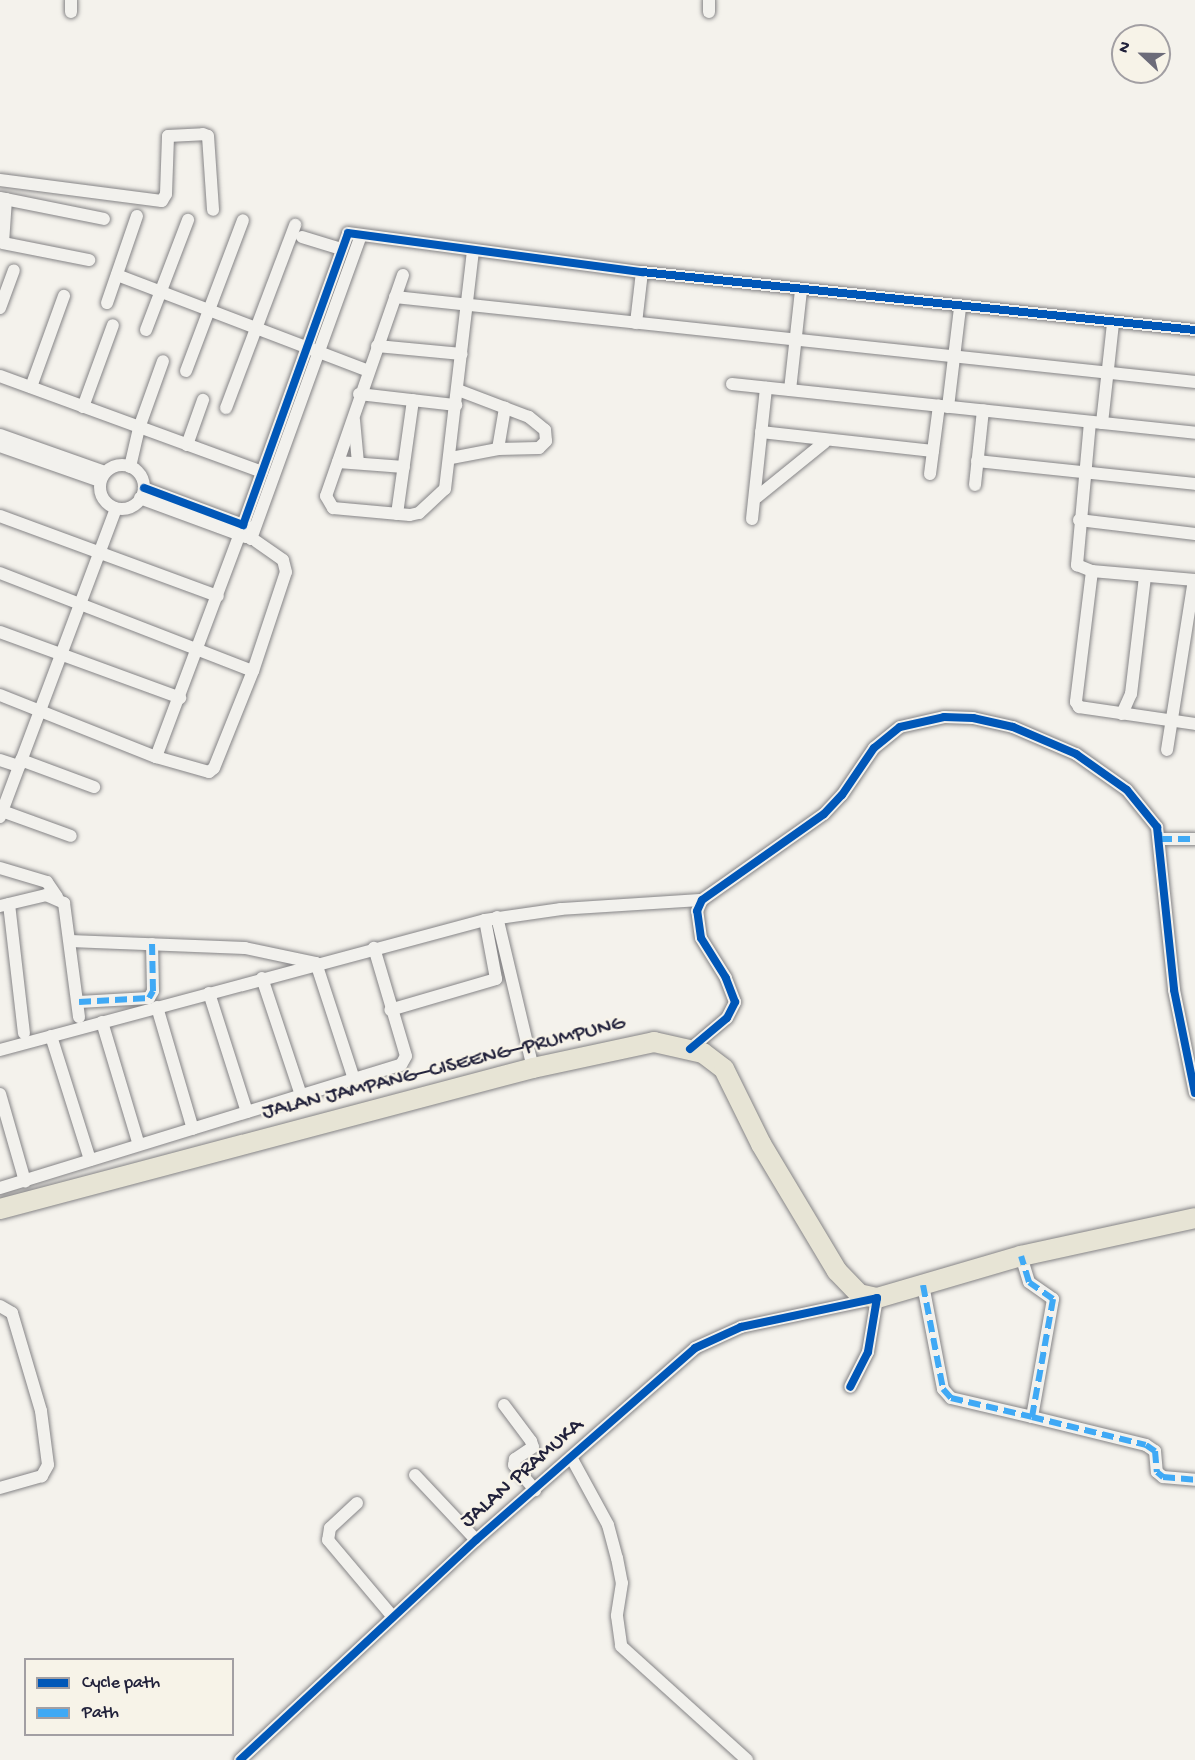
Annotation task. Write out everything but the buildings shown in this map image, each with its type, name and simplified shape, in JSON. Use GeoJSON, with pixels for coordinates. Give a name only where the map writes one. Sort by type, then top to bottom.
{"type":"FeatureCollection","features":[{"type":"Feature","properties":{"kind":"main road","name":"JALAN JAMPANG–CISEENG–PRUMPUNG"},"geometry":{"type":"LineString","coordinates":[[0,1209],[533,1068],[654,1042],[702,1053],[724,1069],[761,1144],[837,1270],[859,1294],[877,1298]]}},
{"type":"Feature","properties":{"kind":"main road"},"geometry":{"type":"LineString","coordinates":[[877,1298],[1022,1257],[1195,1218]]}},
{"type":"Feature","properties":{"kind":"street"},"geometry":{"type":"LineString","coordinates":[[0,180],[162,201],[166,194],[168,136],[203,134],[208,136],[213,210]]}},
{"type":"Feature","properties":{"kind":"street"},"geometry":{"type":"LineString","coordinates":[[89,260],[3,243],[3,198],[104,219]]}},
{"type":"Feature","properties":{"kind":"street"},"geometry":{"type":"LineString","coordinates":[[107,303],[137,216]]}},
{"type":"Feature","properties":{"kind":"street"},"geometry":{"type":"LineString","coordinates":[[146,330],[188,220]]}},
{"type":"Feature","properties":{"kind":"street"},"geometry":{"type":"LineString","coordinates":[[186,371],[243,220]]}},
{"type":"Feature","properties":{"kind":"street"},"geometry":{"type":"LineString","coordinates":[[226,408],[295,225]]}},
{"type":"Feature","properties":{"kind":"street"},"geometry":{"type":"LineString","coordinates":[[156,757],[218,596],[249,534],[312,350],[347,233],[473,252],[642,272],[960,308],[1195,330]]}},
{"type":"Feature","properties":{"kind":"street"},"geometry":{"type":"LineString","coordinates":[[249,534],[262,472],[361,235]]}},
{"type":"Feature","properties":{"kind":"street"},"geometry":{"type":"LineString","coordinates":[[302,237],[341,249]]}},
{"type":"Feature","properties":{"kind":"street"},"geometry":{"type":"LineString","coordinates":[[403,275],[359,394],[326,496],[329,505],[397,514],[419,513],[445,489],[451,458],[473,252]]}},
{"type":"Feature","properties":{"kind":"street"},"geometry":{"type":"LineString","coordinates":[[0,308],[14,270]]}},
{"type":"Feature","properties":{"kind":"street"},"geometry":{"type":"LineString","coordinates":[[636,323],[642,272]]}},
{"type":"Feature","properties":{"kind":"street"},"geometry":{"type":"LineString","coordinates":[[117,275],[368,371]]}},
{"type":"Feature","properties":{"kind":"street"},"geometry":{"type":"LineString","coordinates":[[790,390],[801,290]]}},
{"type":"Feature","properties":{"kind":"street"},"geometry":{"type":"LineString","coordinates":[[31,387],[64,296]]}},
{"type":"Feature","properties":{"kind":"street"},"geometry":{"type":"LineString","coordinates":[[395,297],[1195,382]]}},
{"type":"Feature","properties":{"kind":"street"},"geometry":{"type":"LineString","coordinates":[[930,474],[954,356],[960,308]]}},
{"type":"Feature","properties":{"kind":"street"},"geometry":{"type":"LineString","coordinates":[[1113,322],[1107,372],[1084,472],[1077,566],[1092,571],[1194,580],[1174,721],[1167,750]]}},
{"type":"Feature","properties":{"kind":"street"},"geometry":{"type":"LineString","coordinates":[[83,406],[113,325]]}},
{"type":"Feature","properties":{"kind":"street"},"geometry":{"type":"LineString","coordinates":[[377,346],[462,354]]}},
{"type":"Feature","properties":{"kind":"street"},"geometry":{"type":"LineString","coordinates":[[130,467],[139,428],[163,361]]}},
{"type":"Feature","properties":{"kind":"street"},"geometry":{"type":"LineString","coordinates":[[1,381],[31,387],[262,472]]}},
{"type":"Feature","properties":{"kind":"street"},"geometry":{"type":"LineString","coordinates":[[732,384],[1195,433]]}},
{"type":"Feature","properties":{"kind":"street"},"geometry":{"type":"LineString","coordinates":[[752,519],[766,388]]}},
{"type":"Feature","properties":{"kind":"street"},"geometry":{"type":"LineString","coordinates":[[451,458],[498,449],[539,448],[546,441],[545,430],[529,417],[458,390]]}},
{"type":"Feature","properties":{"kind":"street"},"geometry":{"type":"LineString","coordinates":[[359,394],[456,405]]}},
{"type":"Feature","properties":{"kind":"street"},"geometry":{"type":"LineString","coordinates":[[187,445],[203,400]]}},
{"type":"Feature","properties":{"kind":"street"},"geometry":{"type":"LineString","coordinates":[[397,514],[413,400]]}},
{"type":"Feature","properties":{"kind":"street"},"geometry":{"type":"LineString","coordinates":[[498,449],[505,408]]}},
{"type":"Feature","properties":{"kind":"street"},"geometry":{"type":"LineString","coordinates":[[975,485],[982,411]]}},
{"type":"Feature","properties":{"kind":"street"},"geometry":{"type":"LineString","coordinates":[[354,412],[358,463]]}},
{"type":"Feature","properties":{"kind":"street"},"geometry":{"type":"LineString","coordinates":[[761,432],[825,442],[933,452]]}},
{"type":"Feature","properties":{"kind":"street"},"geometry":{"type":"LineString","coordinates":[[0,435],[103,477]]}},
{"type":"Feature","properties":{"kind":"street"},"geometry":{"type":"LineString","coordinates":[[756,497],[825,442]]}},
{"type":"Feature","properties":{"kind":"street"},"geometry":{"type":"LineString","coordinates":[[0,446],[103,477]]}},
{"type":"Feature","properties":{"kind":"street"},"geometry":{"type":"LineString","coordinates":[[977,461],[1195,484]]}},
{"type":"Feature","properties":{"kind":"street"},"geometry":{"type":"LineString","coordinates":[[338,462],[404,467]]}},
{"type":"Feature","properties":{"kind":"street"},"geometry":{"type":"LineString","coordinates":[[103,477],[121,465],[137,472],[142,493],[134,505],[116,509]]}},
{"type":"Feature","properties":{"kind":"street"},"geometry":{"type":"LineString","coordinates":[[103,477],[102,498],[116,509]]}},
{"type":"Feature","properties":{"kind":"street"},"geometry":{"type":"LineString","coordinates":[[0,695],[156,757],[203,773],[214,768],[253,671],[286,572],[283,560],[249,534],[142,493]]}},
{"type":"Feature","properties":{"kind":"street"},"geometry":{"type":"LineString","coordinates":[[71,837],[1,814],[79,602],[116,509]]}},
{"type":"Feature","properties":{"kind":"street"},"geometry":{"type":"LineString","coordinates":[[0,516],[218,596]]}},
{"type":"Feature","properties":{"kind":"street"},"geometry":{"type":"LineString","coordinates":[[1079,520],[1195,534]]}},
{"type":"Feature","properties":{"kind":"street"},"geometry":{"type":"LineString","coordinates":[[1092,571],[1076,702],[1084,711],[1195,724]]}},
{"type":"Feature","properties":{"kind":"street"},"geometry":{"type":"LineString","coordinates":[[0,573],[253,671]]}},
{"type":"Feature","properties":{"kind":"street"},"geometry":{"type":"LineString","coordinates":[[1122,714],[1131,694],[1145,577]]}},
{"type":"Feature","properties":{"kind":"street"},"geometry":{"type":"LineString","coordinates":[[0,632],[180,698]]}},
{"type":"Feature","properties":{"kind":"street"},"geometry":{"type":"LineString","coordinates":[[0,1050],[316,963],[491,919],[702,900],[824,814],[842,795],[874,748],[900,727],[944,717],[1013,727],[1076,754],[1128,790],[1152,818],[1160,839],[1174,990],[1195,1093]]}},
{"type":"Feature","properties":{"kind":"street"},"geometry":{"type":"LineString","coordinates":[[0,760],[20,763],[94,787]]}},
{"type":"Feature","properties":{"kind":"street"},"geometry":{"type":"LineString","coordinates":[[1160,839],[1195,838]]}},
{"type":"Feature","properties":{"kind":"street"},"geometry":{"type":"LineString","coordinates":[[0,868],[47,882],[64,903],[80,1002],[79,1017]]}},
{"type":"Feature","properties":{"kind":"street"},"geometry":{"type":"LineString","coordinates":[[24,1033],[5,905],[57,897]]}},
{"type":"Feature","properties":{"kind":"street"},"geometry":{"type":"LineString","coordinates":[[690,1049],[727,1018],[735,1002],[726,978],[701,938],[697,911],[702,900]]}},
{"type":"Feature","properties":{"kind":"street"},"geometry":{"type":"LineString","coordinates":[[390,1010],[496,979],[491,919]]}},
{"type":"Feature","properties":{"kind":"street"},"geometry":{"type":"LineString","coordinates":[[491,919],[533,1068]]}},
{"type":"Feature","properties":{"kind":"street"},"geometry":{"type":"LineString","coordinates":[[70,941],[245,948],[316,963]]}},
{"type":"Feature","properties":{"kind":"street"},"geometry":{"type":"LineString","coordinates":[[80,1002],[149,998],[153,991],[153,944]]}},
{"type":"Feature","properties":{"kind":"street"},"geometry":{"type":"LineString","coordinates":[[0,1188],[354,1079],[404,1061],[374,948]]}},
{"type":"Feature","properties":{"kind":"street"},"geometry":{"type":"LineString","coordinates":[[316,963],[354,1079]]}},
{"type":"Feature","properties":{"kind":"street"},"geometry":{"type":"LineString","coordinates":[[262,978],[301,1095]]}},
{"type":"Feature","properties":{"kind":"street"},"geometry":{"type":"LineString","coordinates":[[209,993],[247,1112]]}},
{"type":"Feature","properties":{"kind":"street"},"geometry":{"type":"LineString","coordinates":[[157,1007],[193,1129]]}},
{"type":"Feature","properties":{"kind":"street"},"geometry":{"type":"LineString","coordinates":[[102,1022],[139,1145]]}},
{"type":"Feature","properties":{"kind":"street"},"geometry":{"type":"LineString","coordinates":[[51,1036],[90,1160]]}},
{"type":"Feature","properties":{"kind":"street"},"geometry":{"type":"LineString","coordinates":[[0,1094],[25,1180]]}},
{"type":"Feature","properties":{"kind":"street"},"geometry":{"type":"LineString","coordinates":[[1022,1257],[1029,1282],[1053,1299],[1032,1417]]}},
{"type":"Feature","properties":{"kind":"street"},"geometry":{"type":"LineString","coordinates":[[923,1285],[944,1389],[951,1398],[1146,1445],[1155,1451],[1157,1472],[1163,1477],[1195,1480]]}},
{"type":"Feature","properties":{"kind":"street"},"geometry":{"type":"LineString","coordinates":[[850,1387],[868,1352],[877,1298]]}},
{"type":"Feature","properties":{"kind":"street","name":"JALAN PRAMUKA"},"geometry":{"type":"LineString","coordinates":[[240,1760],[392,1616],[695,1348],[741,1327],[877,1298]]}},
{"type":"Feature","properties":{"kind":"street"},"geometry":{"type":"LineString","coordinates":[[0,1306],[12,1313],[41,1411],[48,1466],[42,1476],[0,1488]]}},
{"type":"Feature","properties":{"kind":"street"},"geometry":{"type":"LineString","coordinates":[[504,1405],[531,1441],[533,1447],[515,1459],[514,1465],[535,1490]]}},
{"type":"Feature","properties":{"kind":"street"},"geometry":{"type":"LineString","coordinates":[[571,1457],[608,1525],[617,1558],[622,1582],[617,1616],[621,1646],[747,1760]]}},
{"type":"Feature","properties":{"kind":"street"},"geometry":{"type":"LineString","coordinates":[[415,1475],[476,1540]]}},
{"type":"Feature","properties":{"kind":"street"},"geometry":{"type":"LineString","coordinates":[[357,1503],[330,1528],[328,1540],[392,1616]]}},
{"type":"Feature","properties":{"kind":"marked path"},"geometry":{"type":"LineString","coordinates":[[1159,832],[1160,839],[1195,839]]}},
{"type":"Feature","properties":{"kind":"marked path"},"geometry":{"type":"LineString","coordinates":[[79,1002],[149,998],[153,991],[152,944]]}},
{"type":"Feature","properties":{"kind":"marked path"},"geometry":{"type":"LineString","coordinates":[[923,1285],[943,1389],[951,1398],[1032,1417],[1053,1299],[1029,1282],[1021,1256]]}},
{"type":"Feature","properties":{"kind":"marked path"},"geometry":{"type":"LineString","coordinates":[[1032,1417],[1146,1445],[1155,1451],[1157,1472],[1163,1477],[1195,1480]]}},
{"type":"Feature","properties":{"kind":"cycle path"},"geometry":{"type":"LineString","coordinates":[[144,488],[243,525],[348,233],[642,272],[1195,330]]}},
{"type":"Feature","properties":{"kind":"cycle path"},"geometry":{"type":"LineString","coordinates":[[690,1049],[727,1018],[735,1002],[726,978],[701,938],[697,911],[702,900],[824,814],[842,795],[874,748],[900,727],[944,717],[973,718],[1013,727],[1076,754],[1127,790],[1157,827],[1174,990],[1195,1093]]}},
{"type":"Feature","properties":{"kind":"cycle path"},"geometry":{"type":"LineString","coordinates":[[240,1760],[476,1540],[695,1348],[741,1327],[877,1298],[868,1352],[850,1387]]}}]}
